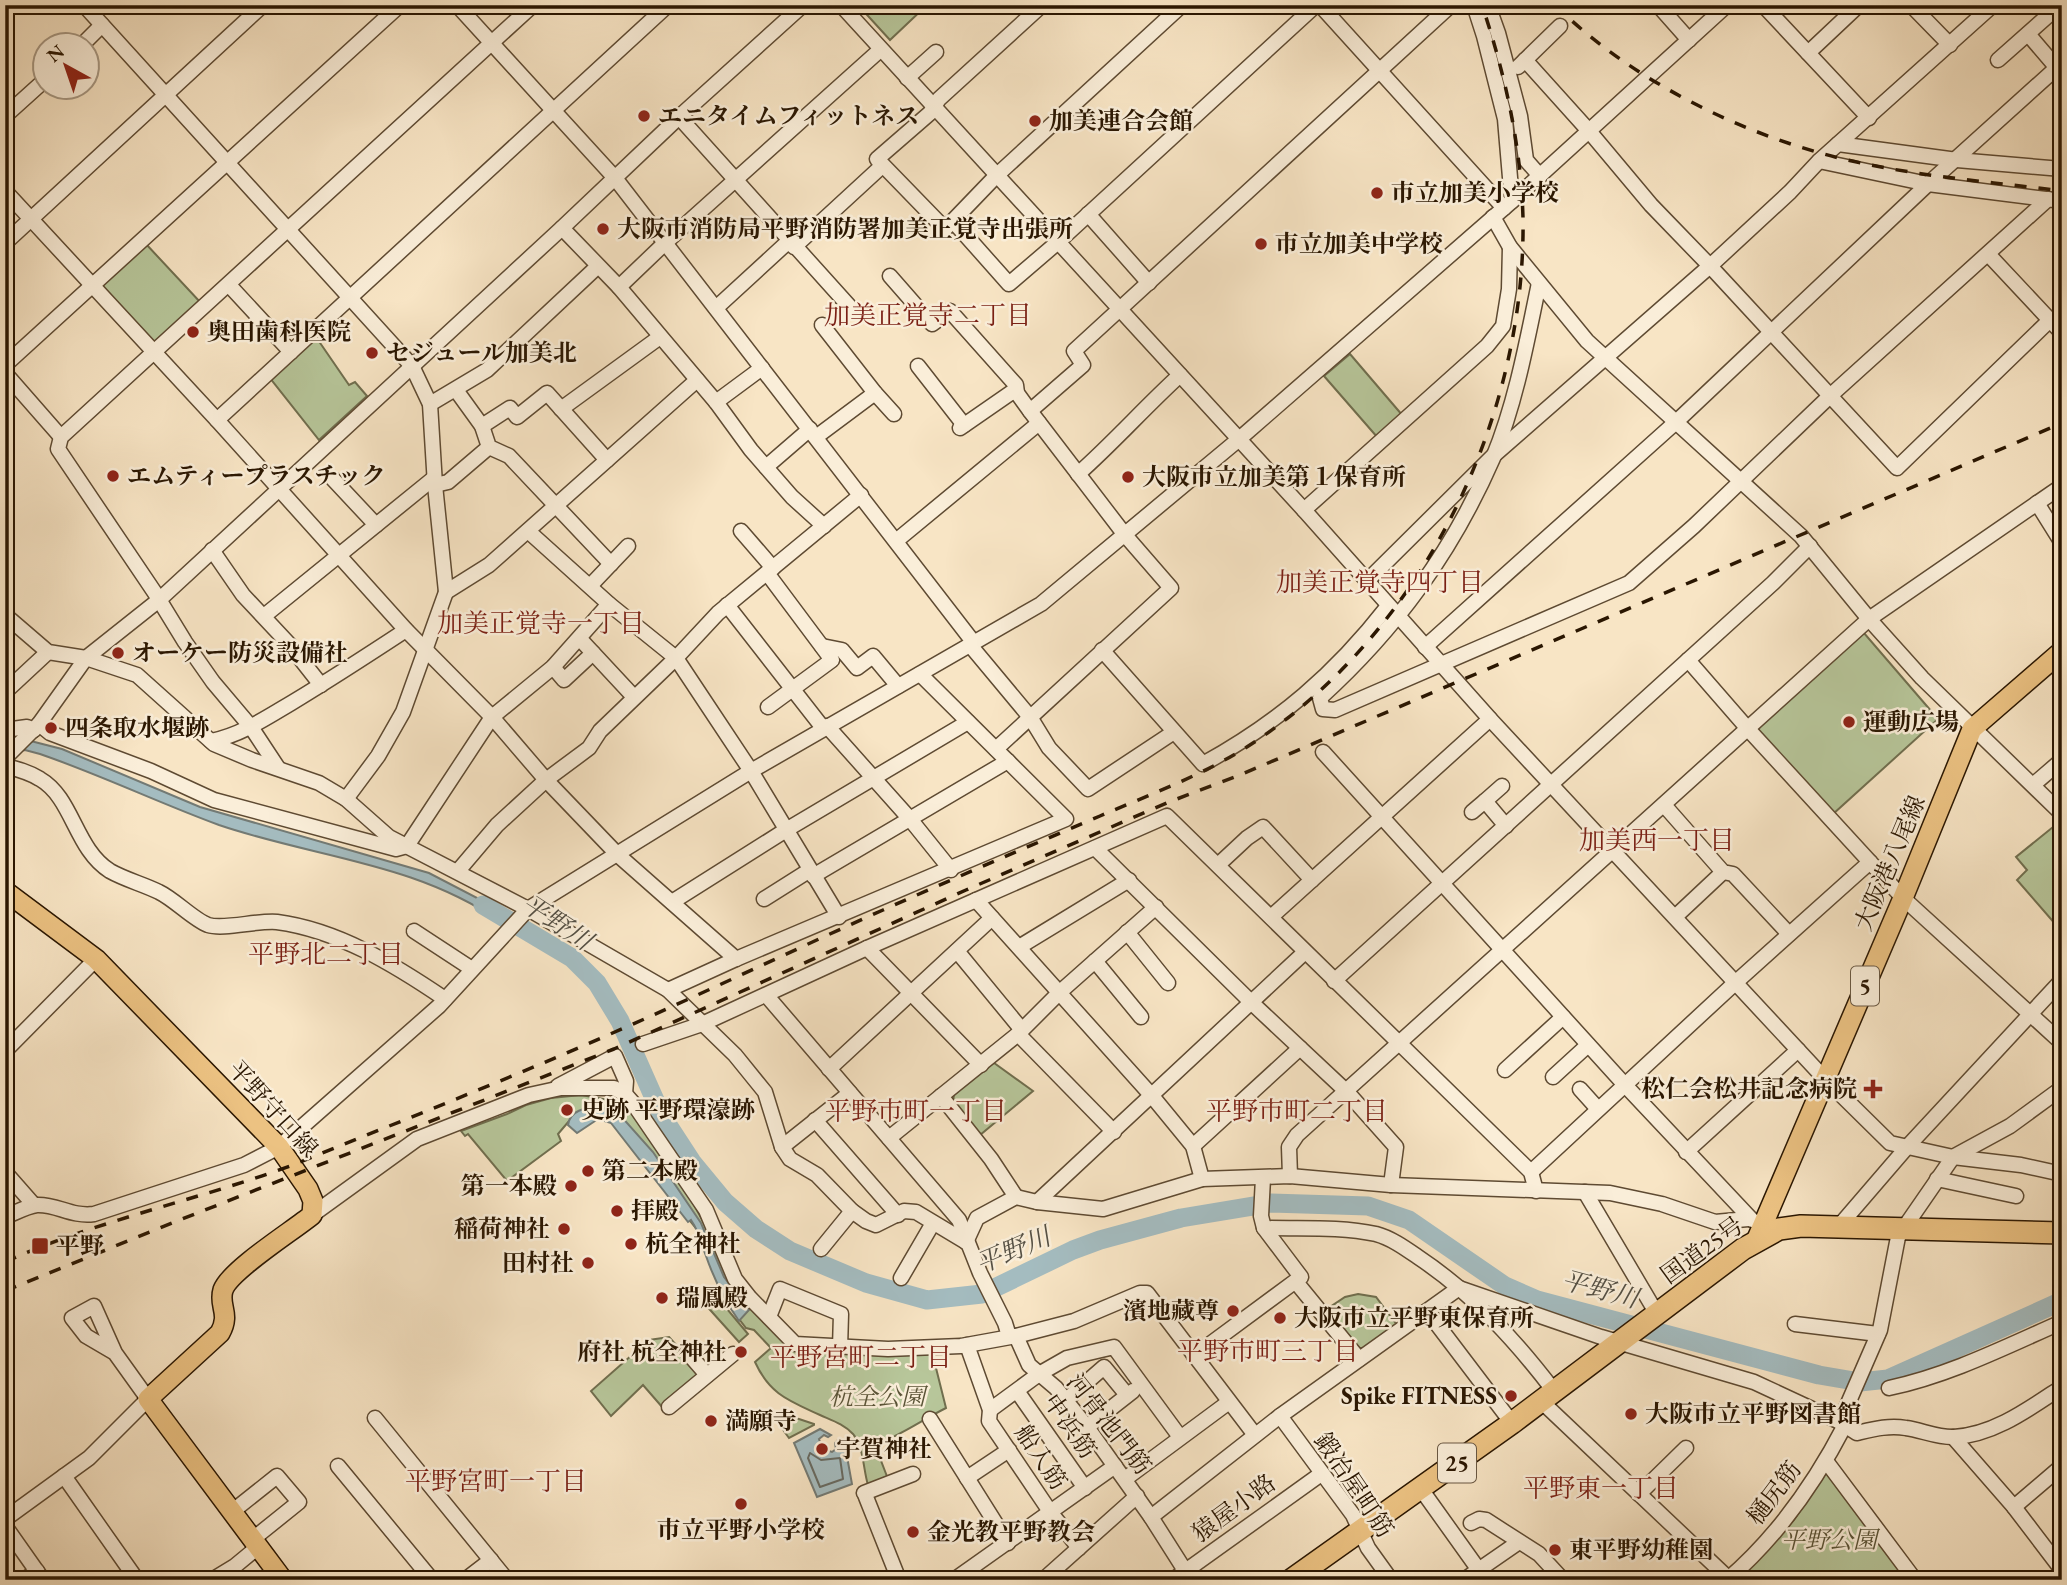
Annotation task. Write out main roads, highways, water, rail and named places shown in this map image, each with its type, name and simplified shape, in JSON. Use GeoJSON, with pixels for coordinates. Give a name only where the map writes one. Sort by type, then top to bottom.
{"type":"FeatureCollection","features":[{"type":"Feature","properties":{"kind":"highway","name":"国道25号"},"geometry":{"type":"LineString","coordinates":[[1291,1580],[1421,1489],[1620,1343],[1756,1228],[1840,1225],[2062,1233]]}},
{"type":"Feature","properties":{"kind":"main road","name":"大阪港八尾線"},"geometry":{"type":"LineString","coordinates":[[1756,1228],[1825,1079],[1972,729],[2062,650]]}},
{"type":"Feature","properties":{"kind":"main road","name":"平野守口線"},"geometry":{"type":"LineString","coordinates":[[5,891],[96,959],[279,1147],[308,1189],[313,1201],[313,1215],[269,1246],[227,1284],[222,1297],[226,1319],[220,1333],[148,1399],[282,1580]]}},
{"type":"Feature","properties":{"kind":"water"},"geometry":{"type":"Polygon","coordinates":[[[15,737],[62,749],[200,807],[429,873],[508,914],[501,922],[434,886],[399,874],[219,825],[40,754],[25,750],[5,753],[5,738],[15,737]]]}},
{"type":"Feature","properties":{"kind":"water"},"geometry":{"type":"Polygon","coordinates":[[[598,1107],[620,1115],[653,1152],[701,1223],[724,1277],[749,1310],[739,1321],[716,1281],[691,1220],[688,1222],[611,1123],[598,1119],[577,1133],[568,1125],[575,1113],[598,1107]]]}},
{"type":"Feature","properties":{"kind":"water"},"geometry":{"type":"Polygon","coordinates":[[[820,1429],[831,1435],[824,1435],[819,1439],[821,1445],[817,1448],[822,1453],[826,1450],[832,1452],[836,1449],[837,1441],[846,1451],[852,1484],[817,1497],[794,1443],[820,1429]]]}},
{"type":"Feature","properties":{"kind":"waterway","name":"平野川"},"geometry":{"type":"LineString","coordinates":[[483,905],[572,958],[597,983],[620,1021],[662,1116],[692,1162],[725,1202],[756,1229],[790,1251],[866,1283],[927,1300],[982,1294],[1073,1250],[1100,1240],[1181,1218],[1271,1203],[1368,1206],[1409,1220],[1505,1286],[1537,1300],[1819,1375],[1860,1382],[1888,1379],[2062,1301]]}},
{"type":"Feature","properties":{"kind":"railway"},"geometry":{"type":"LineString","coordinates":[[5,1262],[76,1234],[293,1165],[569,1052],[910,898],[1197,774],[1253,743],[1314,697],[1367,642],[1414,581],[1453,514],[1484,443],[1506,369],[1519,294],[1522,191],[1510,110],[1482,5]]}},
{"type":"Feature","properties":{"kind":"railway"},"geometry":{"type":"LineString","coordinates":[[1555,5],[1588,35],[1663,86],[1704,108],[1789,144],[1899,170],[2062,191]]}},
{"type":"Feature","properties":{"kind":"railway"},"geometry":{"type":"LineString","coordinates":[[5,1291],[614,1049],[966,890],[1169,802],[1240,775],[2062,423]]}},
{"type":"Feature","properties":{"kind":"place","name":"エニタイムフィットネス"},"geometry":{"type":"Point","coordinates":[644,116]}},
{"type":"Feature","properties":{"kind":"place","name":"加美連合会館"},"geometry":{"type":"Point","coordinates":[1035,121]}},
{"type":"Feature","properties":{"kind":"place","name":"市立加美小学校"},"geometry":{"type":"Point","coordinates":[1377,193]}},
{"type":"Feature","properties":{"kind":"place","name":"大阪市消防局平野消防署加美正覚寺出張所"},"geometry":{"type":"Point","coordinates":[603,229]}},
{"type":"Feature","properties":{"kind":"place","name":"市立加美中学校"},"geometry":{"type":"Point","coordinates":[1261,244]}},
{"type":"Feature","properties":{"kind":"place","name":"奥田歯科医院"},"geometry":{"type":"Point","coordinates":[193,332]}},
{"type":"Feature","properties":{"kind":"place","name":"セジュール加美北"},"geometry":{"type":"Point","coordinates":[372,353]}},
{"type":"Feature","properties":{"kind":"place","name":"エムティープラスチック"},"geometry":{"type":"Point","coordinates":[113,476]}},
{"type":"Feature","properties":{"kind":"place","name":"大阪市立加美第１保育所"},"geometry":{"type":"Point","coordinates":[1128,477]}},
{"type":"Feature","properties":{"kind":"place","name":"オーケー防災設備社"},"geometry":{"type":"Point","coordinates":[118,653]}},
{"type":"Feature","properties":{"kind":"place","name":"運動広場"},"geometry":{"type":"Point","coordinates":[1849,722]}},
{"type":"Feature","properties":{"kind":"place","name":"四条取水堰跡"},"geometry":{"type":"Point","coordinates":[51,728]}},
{"type":"Feature","properties":{"kind":"place","name":"松仁会松井記念病院"},"geometry":{"type":"Point","coordinates":[1873,1089]}},
{"type":"Feature","properties":{"kind":"place","name":"史跡 平野環濠跡"},"geometry":{"type":"Point","coordinates":[567,1110]}},
{"type":"Feature","properties":{"kind":"place","name":"第二本殿"},"geometry":{"type":"Point","coordinates":[588,1171]}},
{"type":"Feature","properties":{"kind":"place","name":"第一本殿"},"geometry":{"type":"Point","coordinates":[571,1186]}},
{"type":"Feature","properties":{"kind":"place","name":"拝殿"},"geometry":{"type":"Point","coordinates":[617,1211]}},
{"type":"Feature","properties":{"kind":"place","name":"稲荷神社"},"geometry":{"type":"Point","coordinates":[564,1229]}},
{"type":"Feature","properties":{"kind":"place","name":"杭全神社"},"geometry":{"type":"Point","coordinates":[631,1244]}},
{"type":"Feature","properties":{"kind":"place","name":"平野"},"geometry":{"type":"Point","coordinates":[40,1246]}},
{"type":"Feature","properties":{"kind":"place","name":"田村社"},"geometry":{"type":"Point","coordinates":[588,1263]}},
{"type":"Feature","properties":{"kind":"place","name":"瑞鳳殿"},"geometry":{"type":"Point","coordinates":[662,1298]}},
{"type":"Feature","properties":{"kind":"place","name":"濱地藏尊"},"geometry":{"type":"Point","coordinates":[1233,1311]}},
{"type":"Feature","properties":{"kind":"place","name":"大阪市立平野東保育所"},"geometry":{"type":"Point","coordinates":[1280,1318]}},
{"type":"Feature","properties":{"kind":"place","name":"府社 杭全神社"},"geometry":{"type":"Point","coordinates":[741,1352]}},
{"type":"Feature","properties":{"kind":"place","name":"Spike FITNESS"},"geometry":{"type":"Point","coordinates":[1511,1396]}},
{"type":"Feature","properties":{"kind":"place","name":"大阪市立平野図書館"},"geometry":{"type":"Point","coordinates":[1631,1414]}},
{"type":"Feature","properties":{"kind":"place","name":"満願寺"},"geometry":{"type":"Point","coordinates":[711,1421]}},
{"type":"Feature","properties":{"kind":"place","name":"宇賀神社"},"geometry":{"type":"Point","coordinates":[822,1449]}},
{"type":"Feature","properties":{"kind":"place","name":"市立平野小学校"},"geometry":{"type":"Point","coordinates":[741,1504]}},
{"type":"Feature","properties":{"kind":"place","name":"金光教平野教会"},"geometry":{"type":"Point","coordinates":[913,1532]}},
{"type":"Feature","properties":{"kind":"place","name":"東平野幼稚園"},"geometry":{"type":"Point","coordinates":[1555,1550]}},
{"type":"Feature","properties":{"kind":"district","name":"加美正覚寺二丁目"},"geometry":{"type":"Point","coordinates":[928,315]}},
{"type":"Feature","properties":{"kind":"district","name":"加美正覚寺四丁目"},"geometry":{"type":"Point","coordinates":[1380,582]}},
{"type":"Feature","properties":{"kind":"district","name":"加美正覚寺一丁目"},"geometry":{"type":"Point","coordinates":[541,623]}},
{"type":"Feature","properties":{"kind":"district","name":"加美西一丁目"},"geometry":{"type":"Point","coordinates":[1657,840]}},
{"type":"Feature","properties":{"kind":"district","name":"平野北二丁目"},"geometry":{"type":"Point","coordinates":[326,954]}},
{"type":"Feature","properties":{"kind":"district","name":"平野市町一丁目"},"geometry":{"type":"Point","coordinates":[916,1111]}},
{"type":"Feature","properties":{"kind":"district","name":"平野市町二丁目"},"geometry":{"type":"Point","coordinates":[1297,1111]}},
{"type":"Feature","properties":{"kind":"district","name":"平野市町三丁目"},"geometry":{"type":"Point","coordinates":[1268,1351]}},
{"type":"Feature","properties":{"kind":"district","name":"平野宮町二丁目"},"geometry":{"type":"Point","coordinates":[861,1357]}},
{"type":"Feature","properties":{"kind":"district","name":"平野宮町一丁目"},"geometry":{"type":"Point","coordinates":[496,1481]}},
{"type":"Feature","properties":{"kind":"district","name":"平野東一丁目"},"geometry":{"type":"Point","coordinates":[1601,1488]}},
{"type":"Feature","properties":{"kind":"park label","name":"杭全公園"},"geometry":{"type":"Point","coordinates":[877,1397]}},
{"type":"Feature","properties":{"kind":"park label","name":"平野公園"},"geometry":{"type":"Point","coordinates":[1829,1540]}}]}
